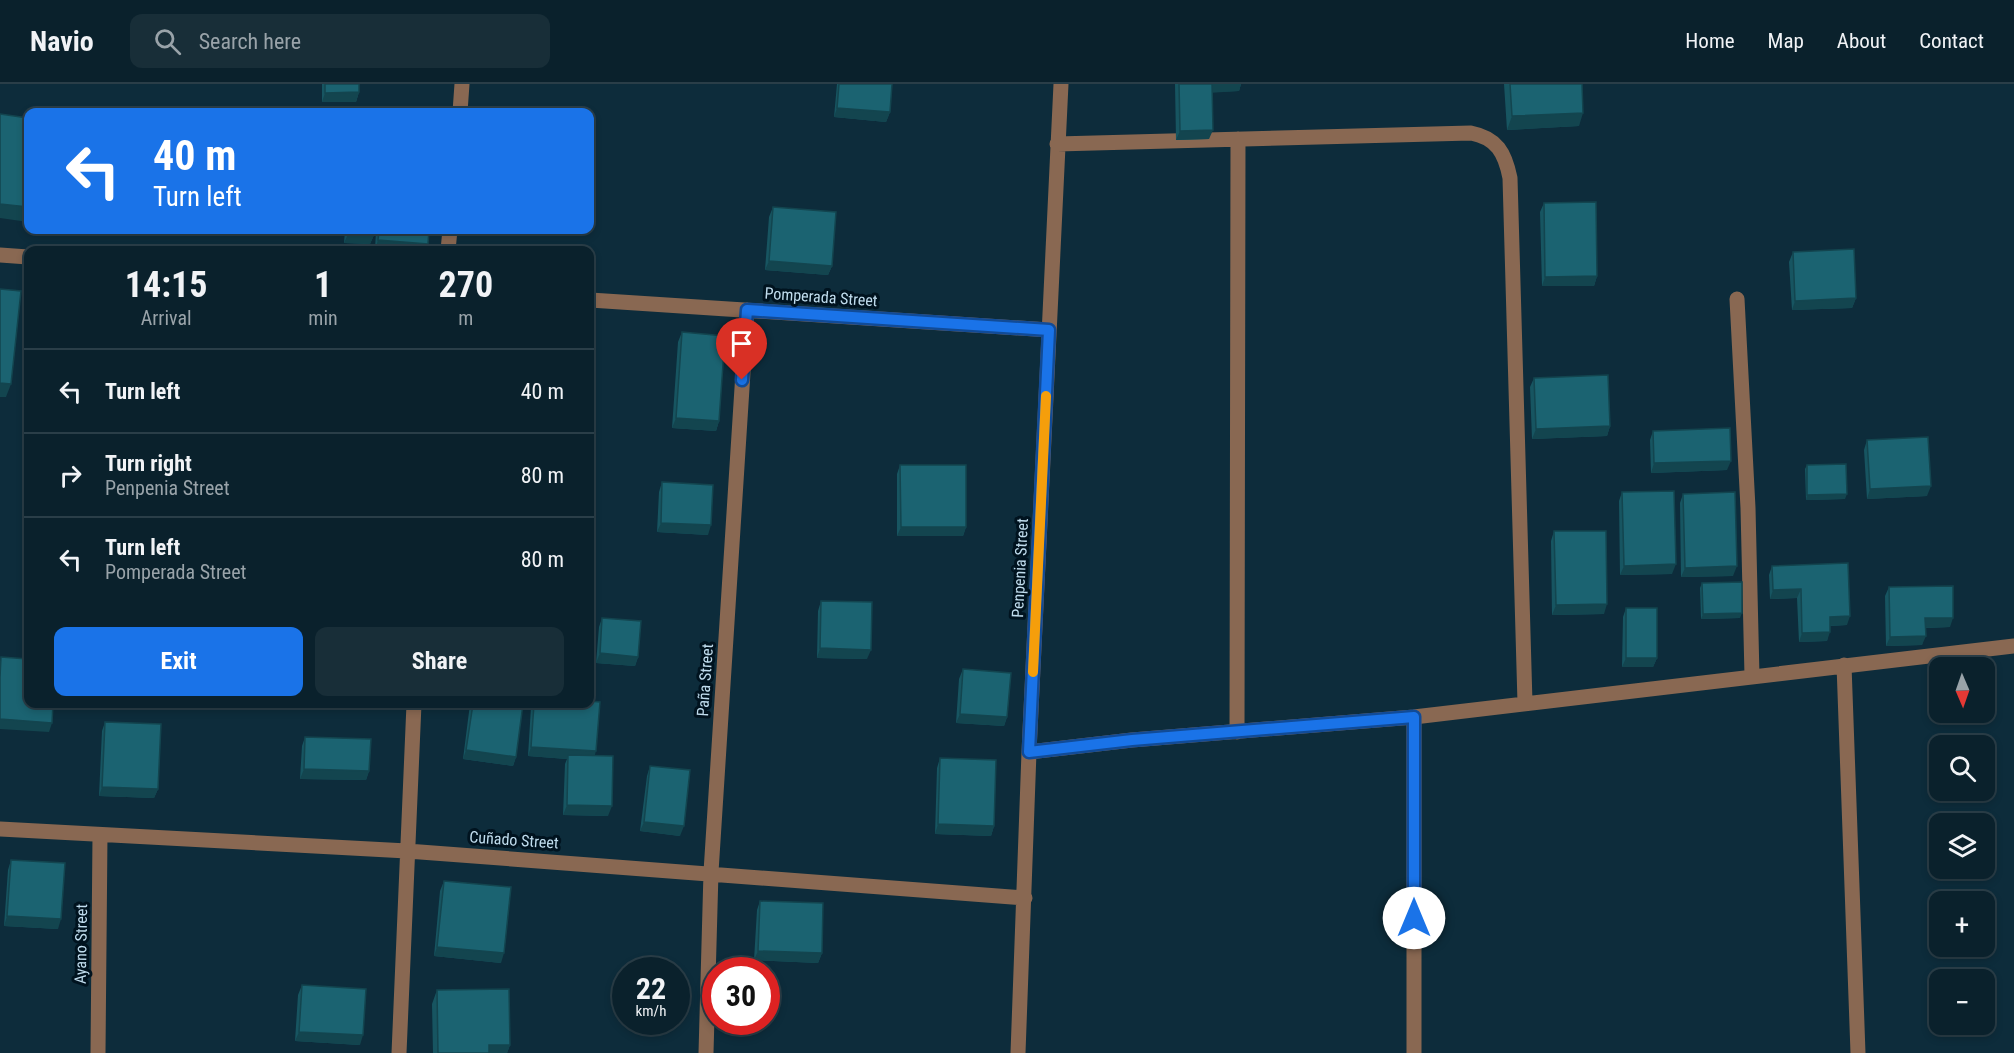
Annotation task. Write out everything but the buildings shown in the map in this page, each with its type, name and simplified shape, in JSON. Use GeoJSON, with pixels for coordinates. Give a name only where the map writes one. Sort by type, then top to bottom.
{"type":"FeatureCollection","features":[{"type":"Feature","properties":{"kind":"street"},"geometry":{"type":"LineString","coordinates":[[460,108],[462,84]]}},
{"type":"Feature","properties":{"kind":"street","name":"Penpenia Street"},"geometry":{"type":"LineString","coordinates":[[1018,1053],[1029,752],[1061,84]]}},
{"type":"Feature","properties":{"kind":"street"},"geometry":{"type":"LineString","coordinates":[[1058,144],[1471,133],[1485,136],[1502,152],[1510,178],[1525,703]]}},
{"type":"Feature","properties":{"kind":"street"},"geometry":{"type":"LineString","coordinates":[[1237,732],[1238,139]]}},
{"type":"Feature","properties":{"kind":"street"},"geometry":{"type":"LineString","coordinates":[[0,255],[24,257]]}},
{"type":"Feature","properties":{"kind":"street"},"geometry":{"type":"LineString","coordinates":[[1737,299],[1748,508],[1752,676]]}},
{"type":"Feature","properties":{"kind":"street","name":"Pomperada Street"},"geometry":{"type":"LineString","coordinates":[[594,300],[1049,330]]}},
{"type":"Feature","properties":{"kind":"street","name":"Paña Street"},"geometry":{"type":"LineString","coordinates":[[706,1053],[711,872],[747,310]]}},
{"type":"Feature","properties":{"kind":"street"},"geometry":{"type":"LineString","coordinates":[[1029,752],[1414,717],[2014,646]]}},
{"type":"Feature","properties":{"kind":"street"},"geometry":{"type":"LineString","coordinates":[[1844,665],[1858,1053]]}},
{"type":"Feature","properties":{"kind":"street"},"geometry":{"type":"LineString","coordinates":[[399,1053],[414,708]]}},
{"type":"Feature","properties":{"kind":"street"},"geometry":{"type":"LineString","coordinates":[[1414,717],[1414,1053]]}},
{"type":"Feature","properties":{"kind":"street","name":"Cuñado Street"},"geometry":{"type":"LineString","coordinates":[[0,829],[407,850],[1025,898]]}},
{"type":"Feature","properties":{"kind":"street","name":"Ayano Street"},"geometry":{"type":"LineString","coordinates":[[98,1053],[100,835]]}},
{"type":"Feature","properties":{"kind":"slow traffic"},"geometry":{"type":"LineString","coordinates":[[1033,672],[1046,396]]}},
{"type":"Feature","properties":{"kind":"route"},"geometry":{"type":"LineString","coordinates":[[742,380],[747,310],[1049,330],[1029,752],[1132,740],[1414,717],[1414,918]]}}]}
